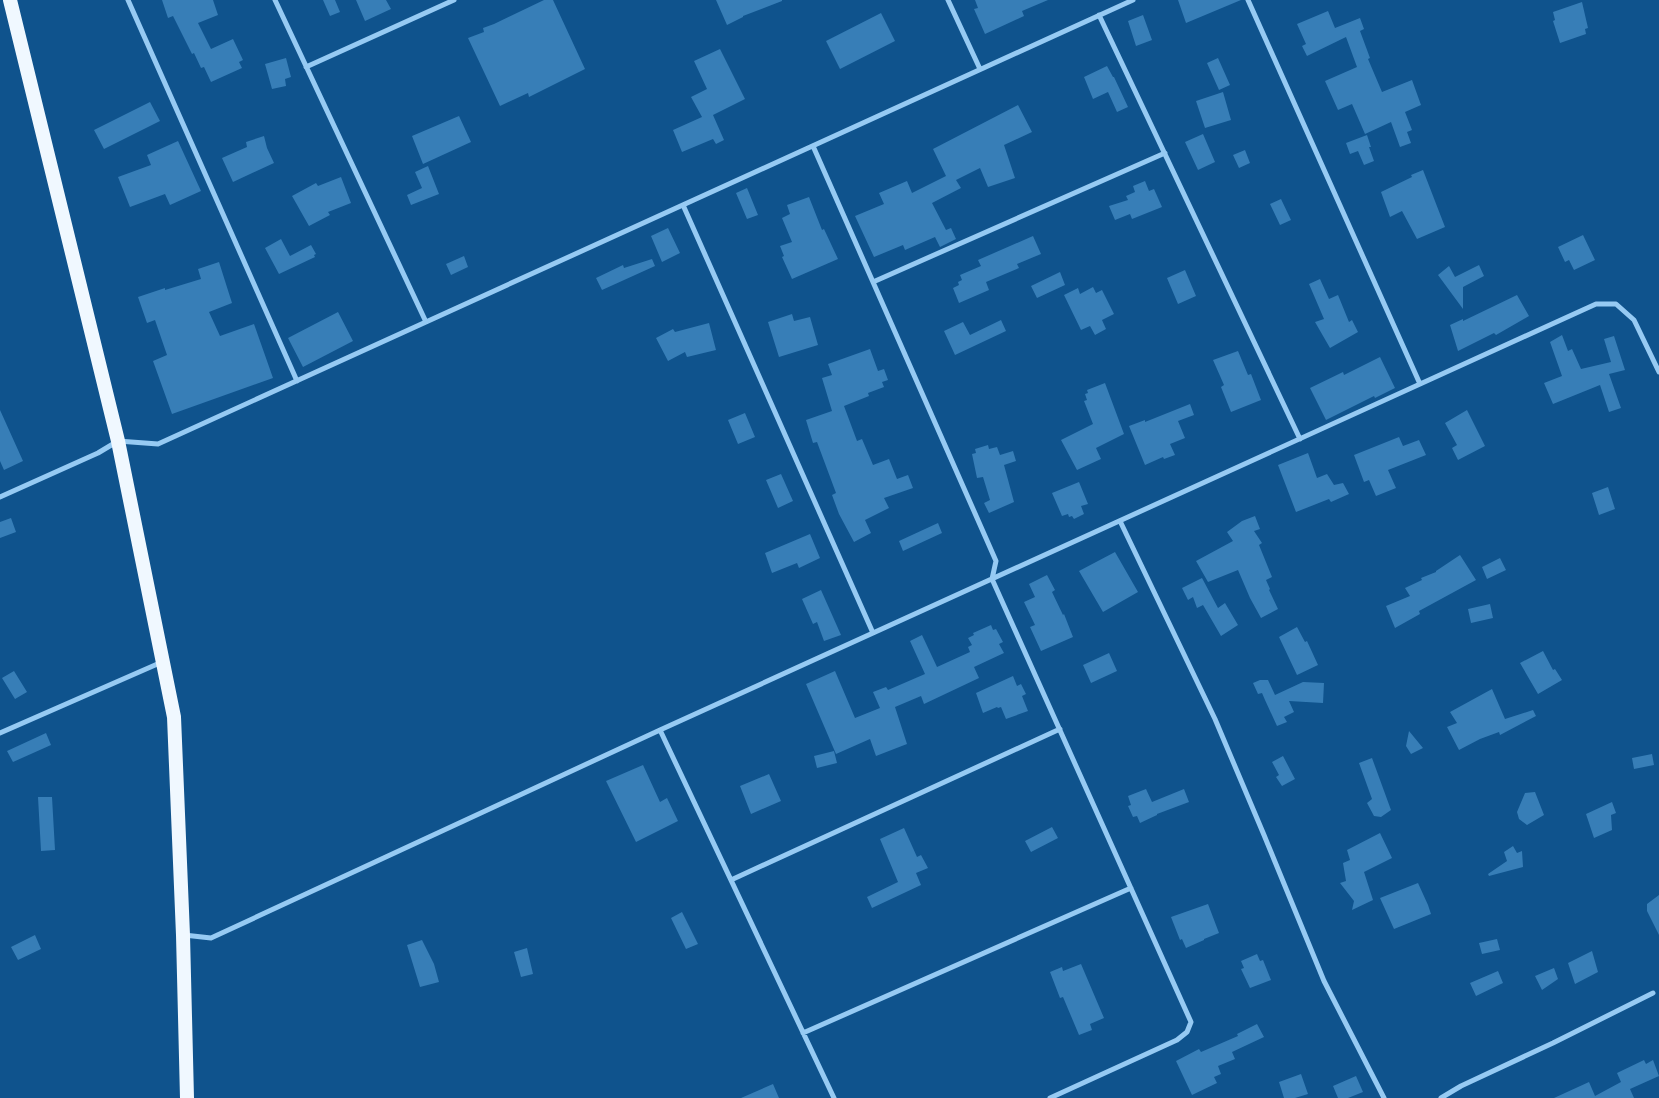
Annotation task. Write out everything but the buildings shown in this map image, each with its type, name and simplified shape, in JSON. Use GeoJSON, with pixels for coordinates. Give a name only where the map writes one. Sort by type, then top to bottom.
{"type":"FeatureCollection","features":[{"type":"Feature","properties":{"kind":"highway"},"geometry":{"type":"LineString","coordinates":[[12,2],[118,441],[174,718],[183,935],[187,1098]]}},
{"type":"Feature","properties":{"kind":"street"},"geometry":{"type":"LineString","coordinates":[[128,0],[297,381]]}},
{"type":"Feature","properties":{"kind":"street"},"geometry":{"type":"LineString","coordinates":[[275,0],[426,322]]}},
{"type":"Feature","properties":{"kind":"street"},"geometry":{"type":"LineString","coordinates":[[306,67],[454,0]]}},
{"type":"Feature","properties":{"kind":"street"},"geometry":{"type":"LineString","coordinates":[[948,0],[980,69]]}},
{"type":"Feature","properties":{"kind":"street"},"geometry":{"type":"LineString","coordinates":[[0,497],[98,453],[118,441],[158,444],[1133,0]]}},
{"type":"Feature","properties":{"kind":"street"},"geometry":{"type":"LineString","coordinates":[[1248,0],[1420,384]]}},
{"type":"Feature","properties":{"kind":"street"},"geometry":{"type":"LineString","coordinates":[[1099,15],[1300,439]]}},
{"type":"Feature","properties":{"kind":"street"},"geometry":{"type":"LineString","coordinates":[[813,146],[996,561],[992,579],[1191,1022],[1187,1032],[1177,1040],[1050,1098]]}},
{"type":"Feature","properties":{"kind":"street"},"geometry":{"type":"LineString","coordinates":[[873,282],[1165,154]]}},
{"type":"Feature","properties":{"kind":"street"},"geometry":{"type":"LineString","coordinates":[[683,205],[873,633]]}},
{"type":"Feature","properties":{"kind":"street"},"geometry":{"type":"LineString","coordinates":[[183,935],[211,938],[660,730],[1596,304],[1616,304],[1634,320],[1659,372]]}},
{"type":"Feature","properties":{"kind":"street"},"geometry":{"type":"LineString","coordinates":[[1120,521],[1215,719],[1324,981],[1384,1098]]}},
{"type":"Feature","properties":{"kind":"street"},"geometry":{"type":"LineString","coordinates":[[0,733],[163,662]]}},
{"type":"Feature","properties":{"kind":"street"},"geometry":{"type":"LineString","coordinates":[[731,880],[1060,729]]}},
{"type":"Feature","properties":{"kind":"street"},"geometry":{"type":"LineString","coordinates":[[660,730],[834,1098]]}},
{"type":"Feature","properties":{"kind":"street"},"geometry":{"type":"LineString","coordinates":[[803,1033],[1131,888]]}},
{"type":"Feature","properties":{"kind":"street"},"geometry":{"type":"LineString","coordinates":[[1441,1098],[1461,1086],[1553,1044],[1653,993]]}}]}
